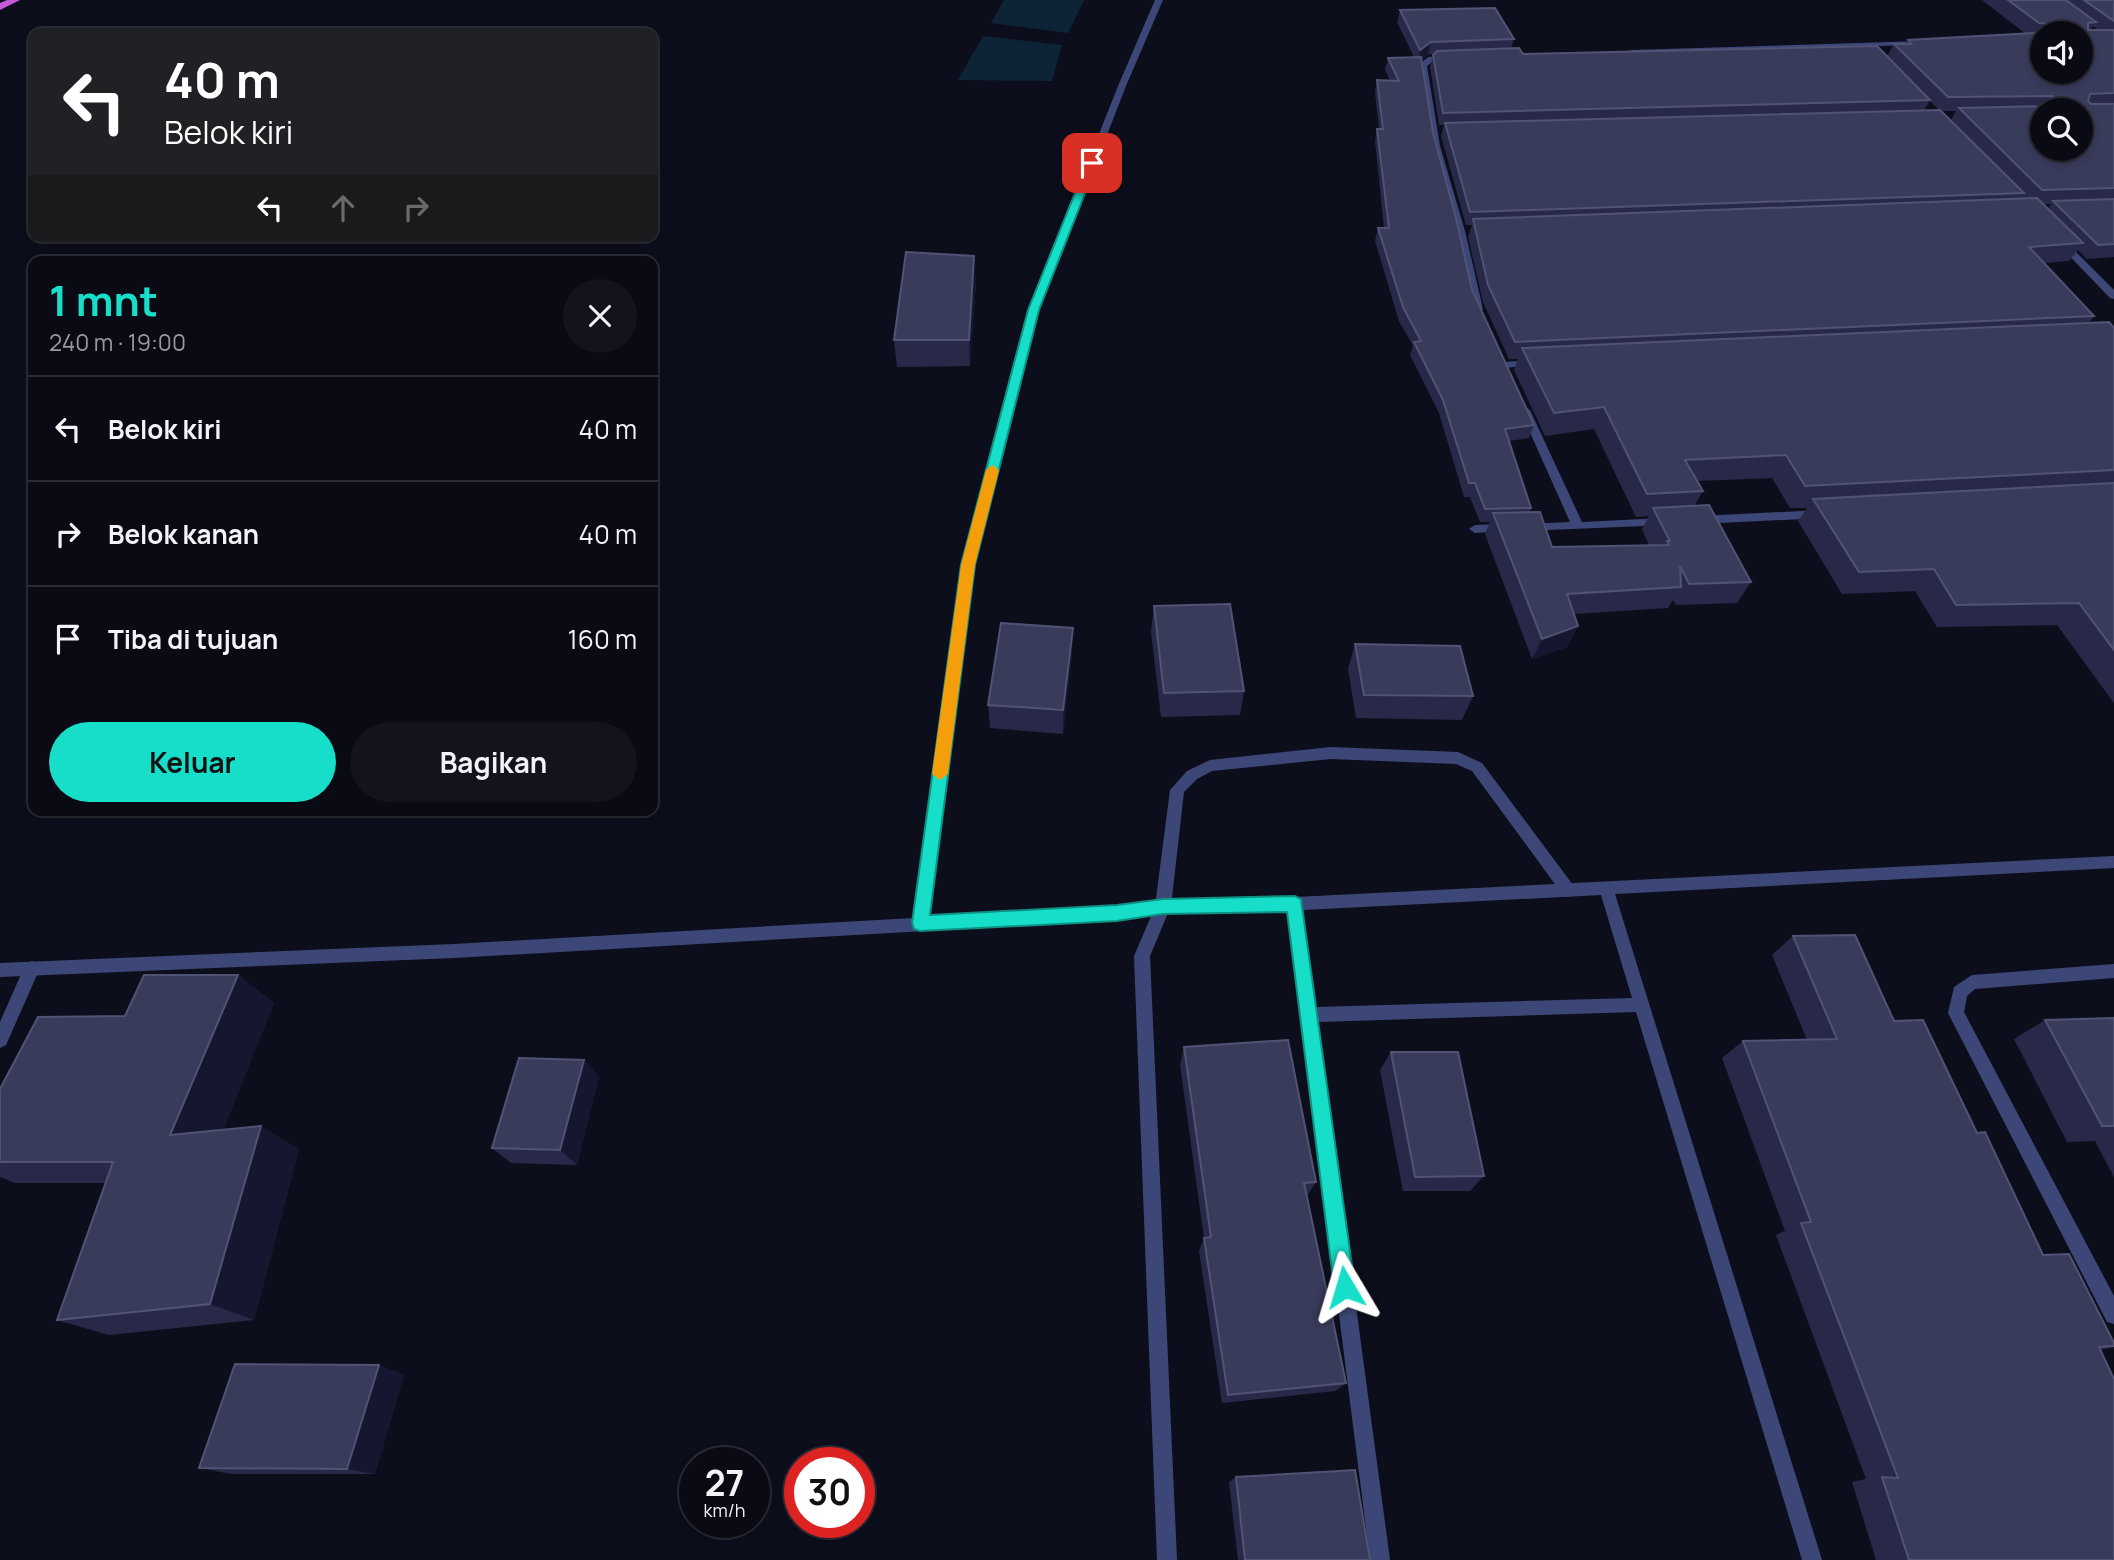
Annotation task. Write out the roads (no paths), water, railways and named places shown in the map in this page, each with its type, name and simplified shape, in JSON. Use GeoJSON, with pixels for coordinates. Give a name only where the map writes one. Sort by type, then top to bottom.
{"type":"FeatureCollection","features":[{"type":"Feature","properties":{"kind":"highway"},"geometry":{"type":"LineString","coordinates":[[0,6],[15,0]]}},
{"type":"Feature","properties":{"kind":"street"},"geometry":{"type":"LineString","coordinates":[[920,923],[968,565],[1023,350],[1034,310],[1122,86],[1159,0]]}},
{"type":"Feature","properties":{"kind":"street"},"geometry":{"type":"LineString","coordinates":[[1627,52],[1933,43]]}},
{"type":"Feature","properties":{"kind":"street"},"geometry":{"type":"LineString","coordinates":[[1864,44],[1892,72]]}},
{"type":"Feature","properties":{"kind":"street"},"geometry":{"type":"LineString","coordinates":[[1460,57],[1431,59],[1423,65],[1434,131],[1461,231],[1475,303],[1481,315]]}},
{"type":"Feature","properties":{"kind":"street"},"geometry":{"type":"LineString","coordinates":[[1434,131],[1448,130]]}},
{"type":"Feature","properties":{"kind":"street"},"geometry":{"type":"LineString","coordinates":[[1461,231],[1474,230]]}},
{"type":"Feature","properties":{"kind":"street"},"geometry":{"type":"LineString","coordinates":[[2057,239],[2114,296]]}},
{"type":"Feature","properties":{"kind":"street"},"geometry":{"type":"LineString","coordinates":[[1498,352],[1510,377]]}},
{"type":"Feature","properties":{"kind":"street"},"geometry":{"type":"LineString","coordinates":[[1504,365],[1545,363]]}},
{"type":"Feature","properties":{"kind":"street"},"geometry":{"type":"LineString","coordinates":[[1521,402],[1578,526]]}},
{"type":"Feature","properties":{"kind":"street"},"geometry":{"type":"LineString","coordinates":[[1688,521],[1839,513]]}},
{"type":"Feature","properties":{"kind":"street"},"geometry":{"type":"LineString","coordinates":[[1475,529],[1674,521]]}},
{"type":"Feature","properties":{"kind":"street"},"geometry":{"type":"LineString","coordinates":[[1167,1560],[1142,956],[1163,906],[1177,790],[1192,775],[1210,766],[1331,753],[1458,758],[1477,766],[1568,890]]}},
{"type":"Feature","properties":{"kind":"street"},"geometry":{"type":"LineString","coordinates":[[0,970],[454,951],[1117,913],[1163,906],[1295,904],[2114,862]]}},
{"type":"Feature","properties":{"kind":"street"},"geometry":{"type":"LineString","coordinates":[[1606,888],[1812,1560]]}},
{"type":"Feature","properties":{"kind":"street"},"geometry":{"type":"LineString","coordinates":[[1295,904],[1380,1560]]}},
{"type":"Feature","properties":{"kind":"street"},"geometry":{"type":"LineString","coordinates":[[0,1040],[32,968]]}},
{"type":"Feature","properties":{"kind":"street"},"geometry":{"type":"LineString","coordinates":[[2114,971],[1972,982],[1961,992],[1956,1013],[2114,1315]]}},
{"type":"Feature","properties":{"kind":"street"},"geometry":{"type":"LineString","coordinates":[[1309,1015],[1640,1005]]}},
{"type":"Feature","properties":{"kind":"water"},"geometry":{"type":"Polygon","coordinates":[[[1004,0],[1084,0],[1068,33],[991,23],[1004,0]]]}},
{"type":"Feature","properties":{"kind":"water"},"geometry":{"type":"Polygon","coordinates":[[[983,36],[1062,45],[1052,81],[958,80],[983,36]]]}}]}
